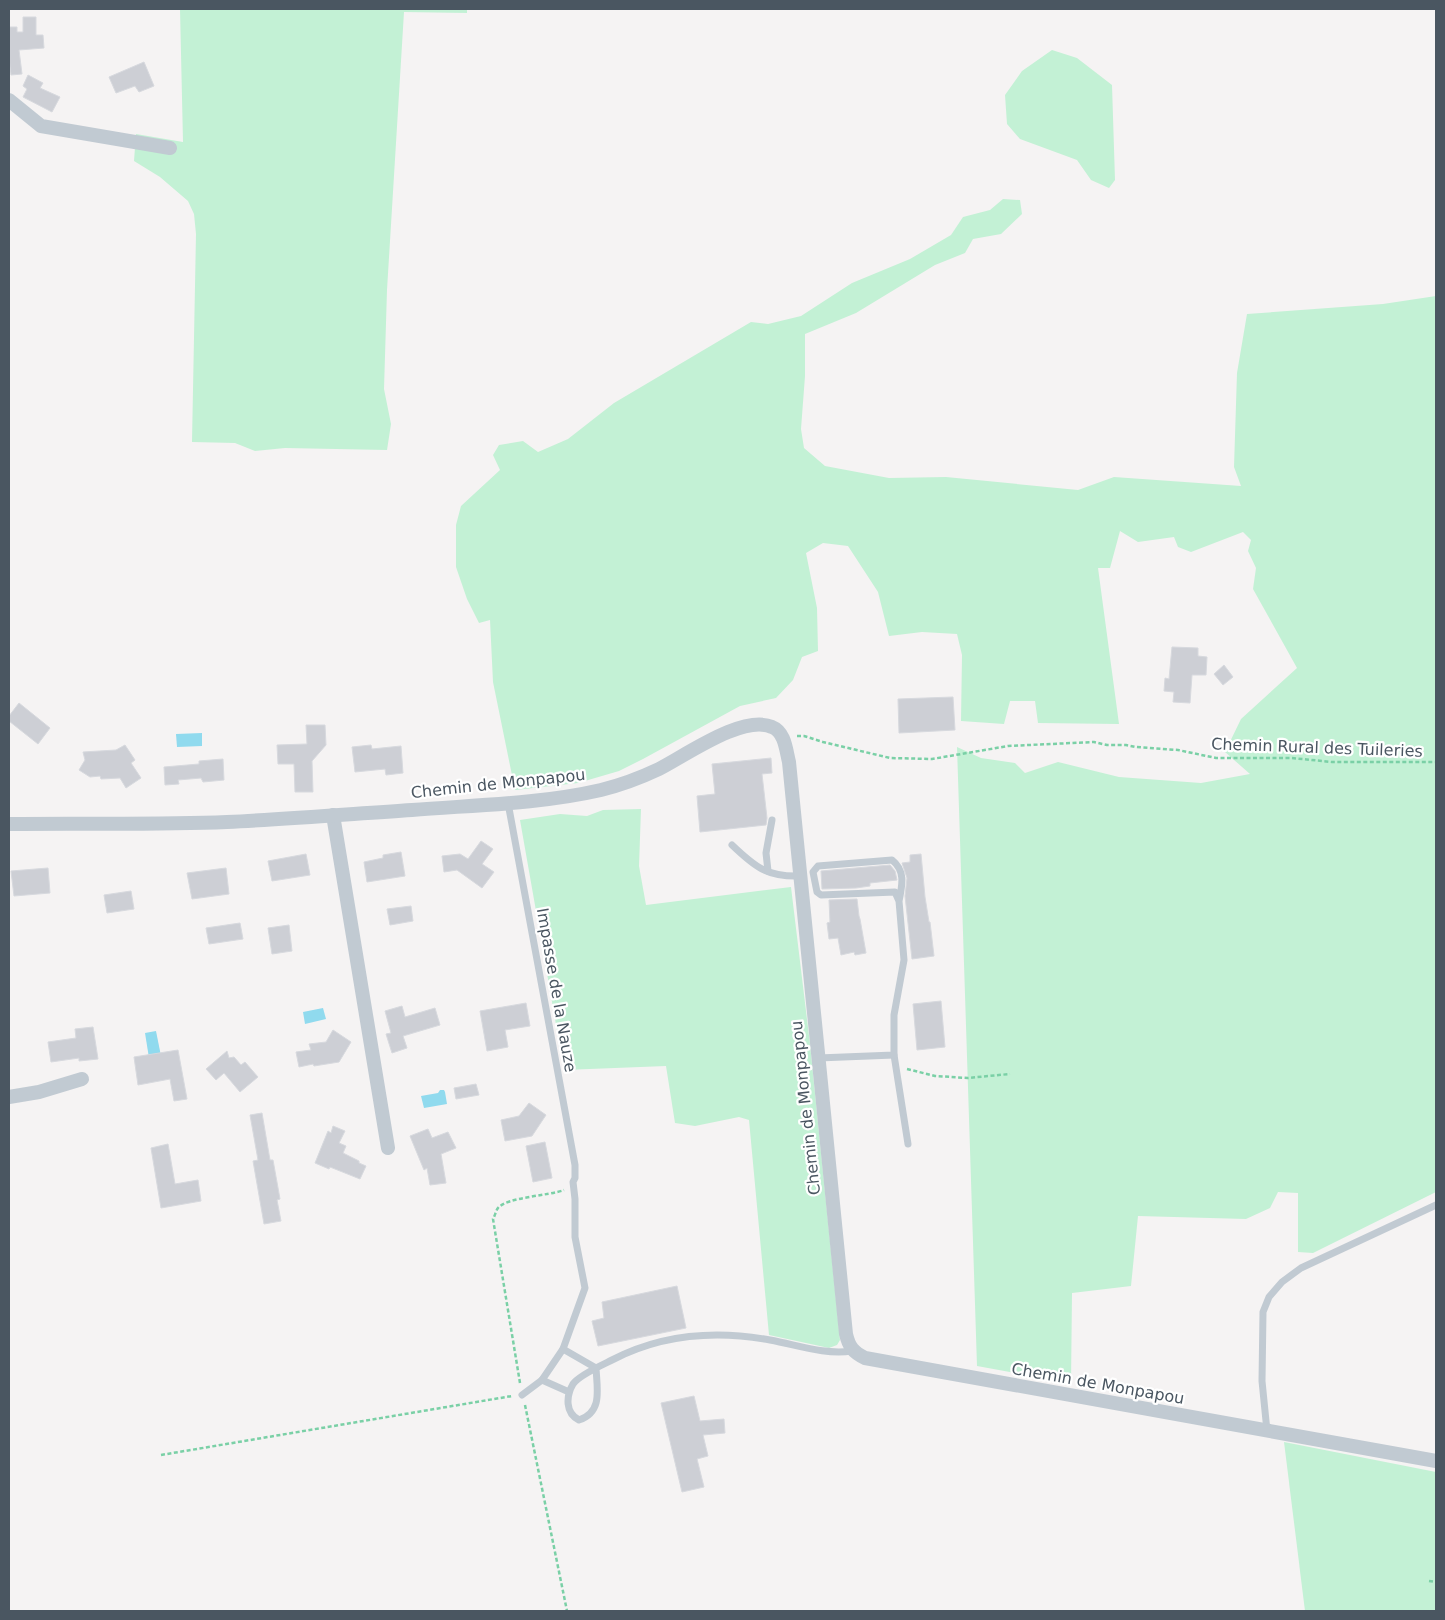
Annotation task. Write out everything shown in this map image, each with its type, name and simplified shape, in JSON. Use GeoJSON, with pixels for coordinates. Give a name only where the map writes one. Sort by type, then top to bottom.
{"type":"FeatureCollection","features":[{"type":"Feature","properties":{"kind":"street"},"geometry":{"type":"LineString","coordinates":[[9,100],[41,126],[170,148]]}},
{"type":"Feature","properties":{"kind":"street","name":"Chemin de Monpapou"},"geometry":{"type":"LineString","coordinates":[[9,824],[228,822],[508,803],[570,796],[602,790],[624,783],[660,768],[716,737],[748,725],[762,724],[772,727],[779,732],[783,739],[789,762],[846,1334],[852,1351],[865,1358],[1436,1461]]}},
{"type":"Feature","properties":{"kind":"street"},"geometry":{"type":"LineString","coordinates":[[334,816],[388,1148]]}},
{"type":"Feature","properties":{"kind":"street"},"geometry":{"type":"LineString","coordinates":[[9,1097],[39,1092],[82,1079]]}},
{"type":"Feature","properties":{"kind":"lane","name":"Impasse de la Nauze"},"geometry":{"type":"LineString","coordinates":[[508,803],[575,1165],[575,1178],[572,1182],[575,1199],[575,1237],[585,1288],[563,1349],[542,1380]]}},
{"type":"Feature","properties":{"kind":"lane"},"geometry":{"type":"LineString","coordinates":[[768,871],[766,853],[772,820]]}},
{"type":"Feature","properties":{"kind":"lane"},"geometry":{"type":"LineString","coordinates":[[732,846],[754,865],[781,876],[800,876]]}},
{"type":"Feature","properties":{"kind":"lane"},"geometry":{"type":"LineString","coordinates":[[900,901],[895,892],[821,894],[817,892],[813,872],[818,866],[892,860],[899,865],[903,881],[900,901],[904,960],[894,1014],[894,1055],[908,1144]]}},
{"type":"Feature","properties":{"kind":"lane"},"geometry":{"type":"LineString","coordinates":[[818,1058],[894,1055]]}},
{"type":"Feature","properties":{"kind":"lane"},"geometry":{"type":"LineString","coordinates":[[1267,1431],[1262,1380],[1263,1312],[1269,1297],[1282,1282],[1302,1268],[1436,1205]]}},
{"type":"Feature","properties":{"kind":"lane"},"geometry":{"type":"LineString","coordinates":[[596,1368],[597,1401],[594,1410],[587,1417],[579,1420],[571,1414],[569,1408],[569,1392],[575,1382],[596,1368],[626,1352],[670,1339],[722,1334],[770,1340],[827,1352],[840,1353],[852,1351]]}},
{"type":"Feature","properties":{"kind":"lane"},"geometry":{"type":"LineString","coordinates":[[563,1349],[596,1368]]}},
{"type":"Feature","properties":{"kind":"lane"},"geometry":{"type":"LineString","coordinates":[[522,1394],[542,1380],[569,1392]]}},
{"type":"Feature","properties":{"kind":"path","name":"Chemin Rural des Tuileries"},"geometry":{"type":"LineString","coordinates":[[783,739],[804,736],[890,758],[932,759],[1008,746],[1094,742],[1107,746],[1126,745],[1178,750],[1216,758],[1292,758],[1332,762],[1436,762]]}},
{"type":"Feature","properties":{"kind":"path"},"geometry":{"type":"LineString","coordinates":[[896,1066],[935,1076],[968,1078],[1010,1074]]}},
{"type":"Feature","properties":{"kind":"path"},"geometry":{"type":"LineString","coordinates":[[161,1455],[522,1394]]}},
{"type":"Feature","properties":{"kind":"path"},"geometry":{"type":"LineString","coordinates":[[1429,1581],[1436,1582]]}},
{"type":"Feature","properties":{"kind":"green space"},"geometry":{"type":"Polygon","coordinates":[[[180,9],[467,9],[467,13],[404,12],[387,290],[384,389],[391,424],[387,450],[285,448],[255,451],[235,443],[192,442],[196,234],[194,214],[188,201],[160,177],[134,161],[136,134],[183,142],[180,9]]]}},
{"type":"Feature","properties":{"kind":"green space"},"geometry":{"type":"Polygon","coordinates":[[[1052,50],[1077,58],[1112,85],[1115,180],[1109,188],[1091,180],[1077,160],[1020,139],[1007,124],[1005,95],[1022,71],[1052,50]]]}},
{"type":"Feature","properties":{"kind":"green space"},"geometry":{"type":"Polygon","coordinates":[[[1003,199],[1020,200],[1022,214],[1001,234],[973,239],[965,253],[935,265],[856,313],[805,334],[805,376],[801,429],[804,448],[825,466],[889,478],[946,477],[1078,490],[1114,477],[1241,486],[1234,467],[1237,373],[1247,314],[1383,304],[1436,296],[1436,1192],[1313,1253],[1298,1252],[1298,1193],[1278,1192],[1270,1208],[1246,1219],[1138,1216],[1131,1286],[1072,1293],[1071,1383],[977,1366],[957,747],[981,758],[1015,763],[1025,773],[1058,762],[1119,777],[1201,783],[1250,774],[1225,752],[1241,719],[1297,668],[1253,589],[1256,568],[1248,551],[1251,540],[1243,532],[1191,552],[1178,547],[1174,537],[1138,542],[1120,531],[1110,568],[1098,568],[1119,724],[1038,723],[1035,701],[1010,701],[1004,724],[961,721],[962,655],[957,634],[922,632],[889,636],[878,592],[848,546],[823,543],[806,553],[817,608],[818,651],[802,657],[793,680],[776,698],[740,706],[619,771],[578,783],[515,790],[493,682],[490,620],[479,623],[467,599],[456,567],[456,525],[461,506],[500,470],[493,455],[499,445],[523,441],[538,452],[568,439],[614,403],[751,322],[768,324],[801,316],[852,283],[910,259],[951,235],[963,217],[990,210],[1003,199]]]}},
{"type":"Feature","properties":{"kind":"green space"},"geometry":{"type":"Polygon","coordinates":[[[641,809],[639,866],[646,905],[791,887],[810,1044],[840,1340],[837,1345],[829,1348],[769,1335],[749,1120],[739,1117],[695,1126],[675,1123],[666,1066],[564,1070],[520,820],[560,814],[587,816],[603,810],[641,809]]]}},
{"type":"Feature","properties":{"kind":"green space"},"geometry":{"type":"Polygon","coordinates":[[[1284,1442],[1436,1472],[1436,1611],[1305,1611],[1284,1442]]]}},
{"type":"Feature","properties":{"kind":"water"},"geometry":{"type":"Polygon","coordinates":[[[202,733],[202,746],[177,747],[176,734],[202,733]]]}},
{"type":"Feature","properties":{"kind":"water"},"geometry":{"type":"Polygon","coordinates":[[[323,1008],[326,1019],[305,1024],[303,1012],[323,1008]]]}},
{"type":"Feature","properties":{"kind":"water"},"geometry":{"type":"Polygon","coordinates":[[[156,1031],[161,1056],[149,1058],[145,1033],[156,1031]]]}},
{"type":"Feature","properties":{"kind":"water"},"geometry":{"type":"Polygon","coordinates":[[[440,1090],[445,1092],[447,1104],[424,1108],[421,1096],[438,1093],[440,1090]]]}},
{"type":"Feature","properties":{"kind":"building"},"geometry":{"type":"Polygon","coordinates":[[[23,17],[36,17],[36,35],[43,35],[44,48],[19,50],[22,74],[11,75],[9,27],[17,27],[17,32],[23,32],[23,17]]]}},
{"type":"Feature","properties":{"kind":"building"},"geometry":{"type":"Polygon","coordinates":[[[144,62],[154,86],[139,92],[135,86],[116,93],[109,77],[144,62]]]}},
{"type":"Feature","properties":{"kind":"building"},"geometry":{"type":"Polygon","coordinates":[[[28,75],[43,83],[40,88],[60,97],[52,112],[23,97],[27,89],[23,86],[28,75]]]}},
{"type":"Feature","properties":{"kind":"building"},"geometry":{"type":"Polygon","coordinates":[[[1172,647],[1198,648],[1198,656],[1207,657],[1206,675],[1192,675],[1190,703],[1173,702],[1174,692],[1164,691],[1165,678],[1169,679],[1172,647]]]}},
{"type":"Feature","properties":{"kind":"building"},"geometry":{"type":"Polygon","coordinates":[[[1224,665],[1233,677],[1223,685],[1214,674],[1224,665]]]}},
{"type":"Feature","properties":{"kind":"building"},"geometry":{"type":"Polygon","coordinates":[[[953,697],[955,730],[899,733],[898,699],[953,697]]]}},
{"type":"Feature","properties":{"kind":"building"},"geometry":{"type":"Polygon","coordinates":[[[19,703],[50,728],[38,744],[9,721],[9,716],[19,703]]]}},
{"type":"Feature","properties":{"kind":"building"},"geometry":{"type":"Polygon","coordinates":[[[306,725],[325,725],[326,745],[312,761],[313,792],[295,792],[294,764],[278,764],[277,745],[307,744],[306,725]]]}},
{"type":"Feature","properties":{"kind":"building"},"geometry":{"type":"Polygon","coordinates":[[[125,745],[135,760],[131,763],[141,778],[126,788],[120,778],[101,779],[100,776],[90,777],[79,770],[85,760],[83,752],[116,750],[125,745]]]}},
{"type":"Feature","properties":{"kind":"building"},"geometry":{"type":"Polygon","coordinates":[[[371,745],[372,749],[401,746],[403,773],[386,775],[385,769],[355,772],[352,747],[371,745]]]}},
{"type":"Feature","properties":{"kind":"building"},"geometry":{"type":"Polygon","coordinates":[[[771,758],[772,773],[762,774],[767,818],[766,825],[700,832],[697,796],[715,794],[712,764],[771,758]]]}},
{"type":"Feature","properties":{"kind":"building"},"geometry":{"type":"Polygon","coordinates":[[[223,759],[224,780],[203,782],[201,778],[178,780],[179,784],[165,785],[164,767],[199,764],[199,761],[223,759]]]}},
{"type":"Feature","properties":{"kind":"building"},"geometry":{"type":"Polygon","coordinates":[[[481,841],[493,849],[482,864],[494,872],[482,888],[457,870],[444,872],[442,856],[460,854],[468,859],[481,841]]]}},
{"type":"Feature","properties":{"kind":"building"},"geometry":{"type":"Polygon","coordinates":[[[401,852],[405,876],[367,882],[364,862],[383,858],[383,855],[401,852]]]}},
{"type":"Feature","properties":{"kind":"building"},"geometry":{"type":"Polygon","coordinates":[[[306,854],[310,875],[272,881],[268,861],[306,854]]]}},
{"type":"Feature","properties":{"kind":"building"},"geometry":{"type":"Polygon","coordinates":[[[921,854],[934,956],[912,959],[905,896],[907,878],[902,863],[910,862],[910,855],[921,854]]]}},
{"type":"Feature","properties":{"kind":"building"},"geometry":{"type":"Polygon","coordinates":[[[890,865],[895,871],[897,880],[870,883],[870,886],[856,888],[822,889],[821,871],[890,865]]]}},
{"type":"Feature","properties":{"kind":"building"},"geometry":{"type":"Polygon","coordinates":[[[48,868],[50,893],[14,896],[11,871],[48,868]]]}},
{"type":"Feature","properties":{"kind":"building"},"geometry":{"type":"Polygon","coordinates":[[[226,868],[229,894],[192,899],[187,873],[226,868]]]}},
{"type":"Feature","properties":{"kind":"building"},"geometry":{"type":"Polygon","coordinates":[[[131,891],[134,909],[107,913],[104,895],[131,891]]]}},
{"type":"Feature","properties":{"kind":"building"},"geometry":{"type":"Polygon","coordinates":[[[857,899],[866,953],[855,955],[854,952],[841,955],[838,938],[829,939],[827,923],[830,922],[829,900],[857,899]]]}},
{"type":"Feature","properties":{"kind":"building"},"geometry":{"type":"Polygon","coordinates":[[[411,906],[413,921],[390,925],[387,909],[411,906]]]}},
{"type":"Feature","properties":{"kind":"building"},"geometry":{"type":"Polygon","coordinates":[[[240,923],[243,939],[209,944],[206,928],[240,923]]]}},
{"type":"Feature","properties":{"kind":"building"},"geometry":{"type":"Polygon","coordinates":[[[289,925],[292,951],[272,954],[268,928],[289,925]]]}},
{"type":"Feature","properties":{"kind":"building"},"geometry":{"type":"Polygon","coordinates":[[[941,1001],[945,1047],[917,1050],[913,1004],[941,1001]]]}},
{"type":"Feature","properties":{"kind":"building"},"geometry":{"type":"Polygon","coordinates":[[[526,1003],[530,1026],[505,1030],[508,1047],[487,1051],[480,1011],[526,1003]]]}},
{"type":"Feature","properties":{"kind":"building"},"geometry":{"type":"Polygon","coordinates":[[[402,1006],[405,1017],[435,1008],[440,1025],[403,1036],[407,1048],[392,1053],[386,1034],[391,1033],[385,1011],[402,1006]]]}},
{"type":"Feature","properties":{"kind":"building"},"geometry":{"type":"Polygon","coordinates":[[[93,1027],[98,1059],[79,1061],[79,1058],[51,1062],[48,1042],[76,1038],[75,1029],[93,1027]]]}},
{"type":"Feature","properties":{"kind":"building"},"geometry":{"type":"Polygon","coordinates":[[[333,1030],[351,1042],[339,1062],[299,1067],[296,1052],[311,1050],[309,1044],[326,1042],[333,1030]]]}},
{"type":"Feature","properties":{"kind":"building"},"geometry":{"type":"Polygon","coordinates":[[[178,1050],[187,1099],[174,1101],[170,1079],[138,1085],[134,1057],[178,1050]]]}},
{"type":"Feature","properties":{"kind":"building"},"geometry":{"type":"Polygon","coordinates":[[[227,1051],[229,1058],[234,1057],[241,1065],[245,1062],[258,1077],[240,1092],[224,1073],[216,1080],[206,1069],[227,1051]]]}},
{"type":"Feature","properties":{"kind":"building"},"geometry":{"type":"Polygon","coordinates":[[[476,1084],[479,1095],[456,1099],[454,1088],[476,1084]]]}},
{"type":"Feature","properties":{"kind":"building"},"geometry":{"type":"Polygon","coordinates":[[[529,1103],[546,1115],[532,1136],[505,1141],[501,1120],[519,1116],[529,1103]]]}},
{"type":"Feature","properties":{"kind":"building"},"geometry":{"type":"Polygon","coordinates":[[[262,1113],[270,1160],[273,1160],[280,1199],[277,1200],[281,1221],[264,1224],[253,1161],[258,1160],[250,1115],[262,1113]]]}},
{"type":"Feature","properties":{"kind":"building"},"geometry":{"type":"Polygon","coordinates":[[[333,1126],[345,1131],[339,1143],[346,1146],[343,1153],[366,1166],[360,1179],[315,1163],[328,1131],[331,1133],[333,1126]]]}},
{"type":"Feature","properties":{"kind":"building"},"geometry":{"type":"Polygon","coordinates":[[[428,1129],[432,1138],[448,1132],[456,1148],[441,1154],[446,1183],[430,1185],[427,1168],[424,1170],[410,1136],[428,1129]]]}},
{"type":"Feature","properties":{"kind":"building"},"geometry":{"type":"Polygon","coordinates":[[[545,1142],[552,1178],[533,1182],[526,1146],[545,1142]]]}},
{"type":"Feature","properties":{"kind":"building"},"geometry":{"type":"Polygon","coordinates":[[[168,1144],[175,1184],[198,1180],[201,1201],[161,1208],[151,1148],[168,1144]]]}},
{"type":"Feature","properties":{"kind":"building"},"geometry":{"type":"Polygon","coordinates":[[[677,1286],[686,1328],[598,1346],[592,1321],[604,1318],[602,1302],[677,1286]]]}},
{"type":"Feature","properties":{"kind":"building"},"geometry":{"type":"Polygon","coordinates":[[[694,1396],[700,1421],[724,1419],[725,1433],[703,1435],[708,1456],[697,1459],[704,1487],[682,1492],[661,1403],[694,1396]]]}}]}
